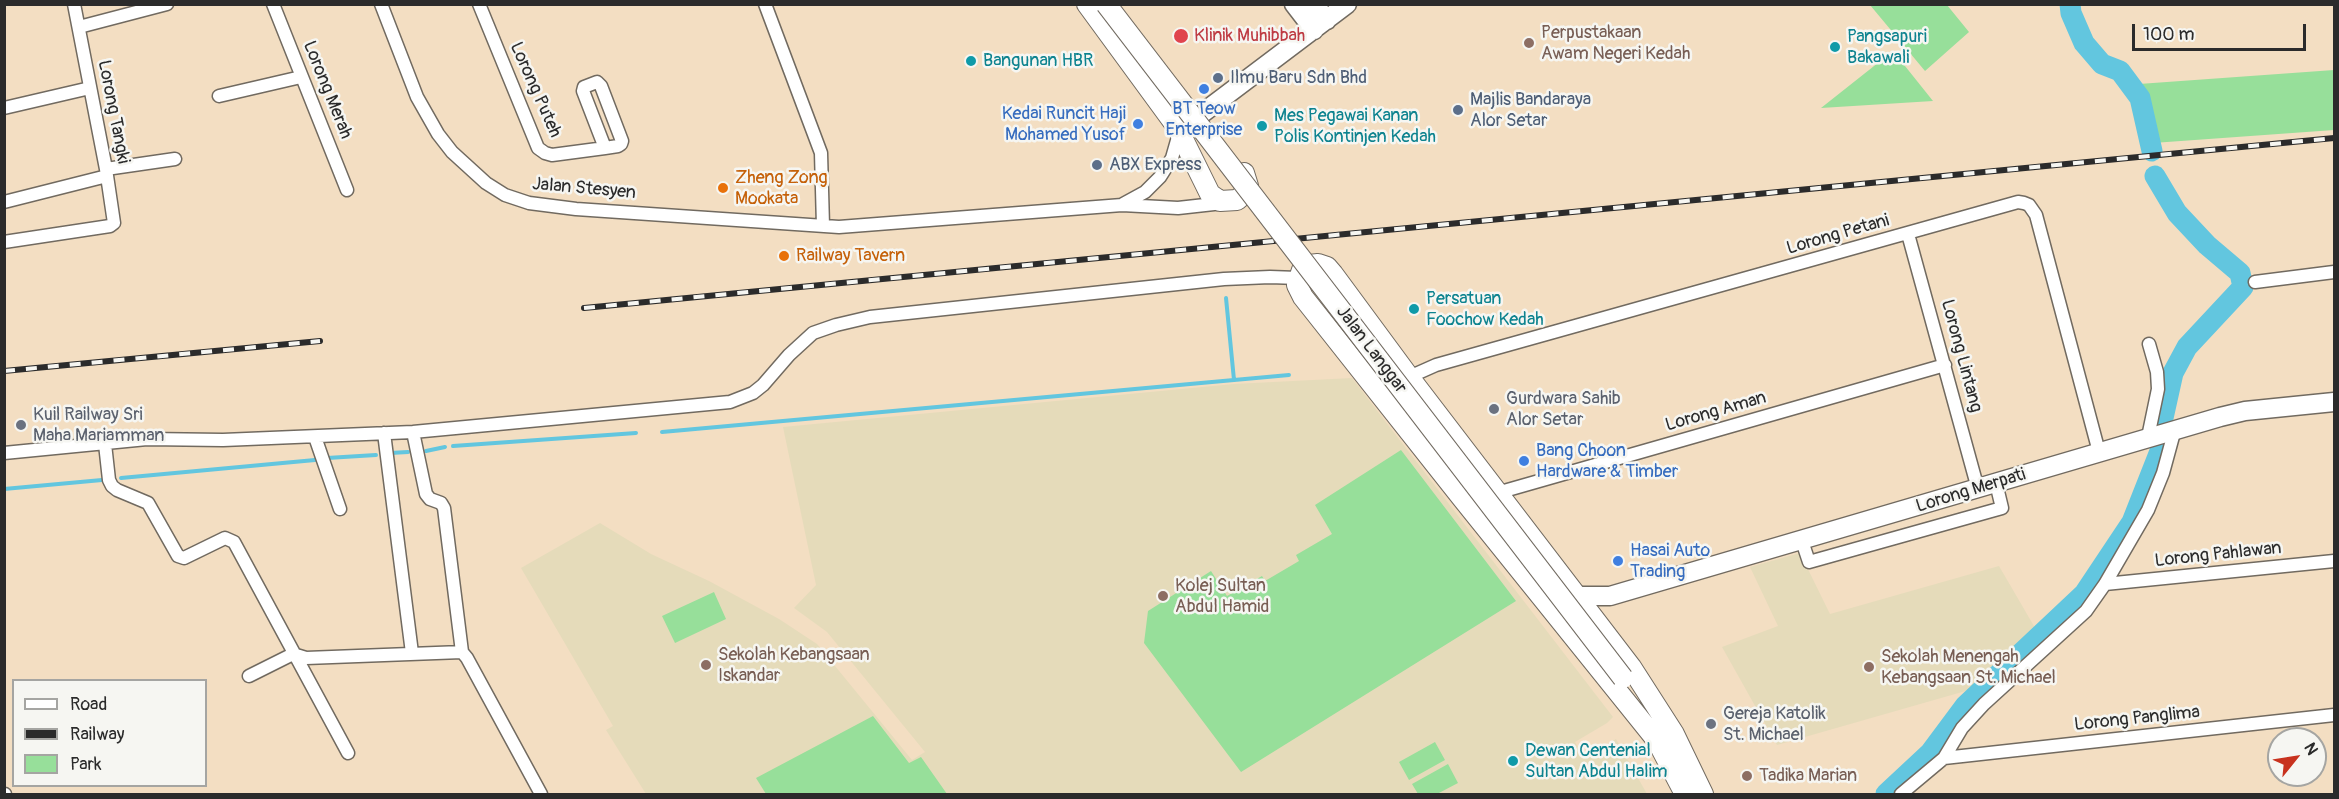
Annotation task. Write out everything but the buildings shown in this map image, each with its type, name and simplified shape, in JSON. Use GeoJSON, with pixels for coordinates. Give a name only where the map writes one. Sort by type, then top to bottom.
{"type":"FeatureCollection","features":[{"type":"Feature","properties":{"kind":"main road"},"geometry":{"type":"LineString","coordinates":[[1087,4],[1177,127],[1210,194],[1220,201],[1237,200],[1244,194],[1248,182],[1118,4]]}},
{"type":"Feature","properties":{"kind":"main road","name":"Jalan Langgar"},"geometry":{"type":"LineString","coordinates":[[1106,4],[1636,695],[1657,713],[1685,795]]}},
{"type":"Feature","properties":{"kind":"main road"},"geometry":{"type":"LineString","coordinates":[[1318,264],[1327,267],[1645,687],[1666,738],[1475,516],[1299,291],[1298,278],[1302,270],[1309,265],[1318,264]]}},
{"type":"Feature","properties":{"kind":"main road","name":"Jalan Langgar"},"geometry":{"type":"LineString","coordinates":[[1666,738],[1703,795]]}},
{"type":"Feature","properties":{"kind":"street","name":"Lorong Tangki"},"geometry":{"type":"LineString","coordinates":[[4,242],[110,226],[114,221],[107,173],[74,4]]}},
{"type":"Feature","properties":{"kind":"street"},"geometry":{"type":"LineString","coordinates":[[79,27],[167,4]]}},
{"type":"Feature","properties":{"kind":"street","name":"Lorong Merah"},"geometry":{"type":"LineString","coordinates":[[273,4],[347,190]]}},
{"type":"Feature","properties":{"kind":"street","name":"Jalan Stesyen"},"geometry":{"type":"LineString","coordinates":[[381,4],[417,97],[438,134],[468,168],[505,195],[529,203],[576,209],[838,227],[1122,205],[1178,208],[1230,202]]}},
{"type":"Feature","properties":{"kind":"street","name":"Lorong Puteh"},"geometry":{"type":"LineString","coordinates":[[479,4],[538,148],[552,155],[604,148],[618,146],[622,141],[602,86],[597,82],[584,87],[583,91],[604,148]]}},
{"type":"Feature","properties":{"kind":"street"},"geometry":{"type":"LineString","coordinates":[[765,4],[821,153],[823,226]]}},
{"type":"Feature","properties":{"kind":"street"},"geometry":{"type":"LineString","coordinates":[[1294,4],[1320,25]]}},
{"type":"Feature","properties":{"kind":"street"},"geometry":{"type":"LineString","coordinates":[[1314,4],[1320,25]]}},
{"type":"Feature","properties":{"kind":"street"},"geometry":{"type":"LineString","coordinates":[[1200,115],[1347,4]]}},
{"type":"Feature","properties":{"kind":"street"},"geometry":{"type":"LineString","coordinates":[[219,96],[302,77]]}},
{"type":"Feature","properties":{"kind":"street"},"geometry":{"type":"LineString","coordinates":[[4,108],[90,88]]}},
{"type":"Feature","properties":{"kind":"street"},"geometry":{"type":"LineString","coordinates":[[1122,205],[1145,192],[1160,177],[1176,148],[1177,127]]}},
{"type":"Feature","properties":{"kind":"street"},"geometry":{"type":"LineString","coordinates":[[4,202],[107,173],[175,159]]}},
{"type":"Feature","properties":{"kind":"street","name":"Lorong Petani"},"geometry":{"type":"LineString","coordinates":[[1409,377],[1436,365],[2018,202],[2029,205],[2036,215],[2099,452]]}},
{"type":"Feature","properties":{"kind":"street","name":"Lorong Lintang"},"geometry":{"type":"LineString","coordinates":[[1908,234],[1978,489]]}},
{"type":"Feature","properties":{"kind":"street"},"geometry":{"type":"LineString","coordinates":[[2255,282],[2334,272]]}},
{"type":"Feature","properties":{"kind":"street"},"geometry":{"type":"LineString","coordinates":[[4,453],[158,438],[209,440],[413,432],[730,402],[753,393],[763,385],[789,355],[813,333],[870,317],[1224,279],[1298,278]]}},
{"type":"Feature","properties":{"kind":"street"},"geometry":{"type":"LineString","coordinates":[[2148,437],[2158,389],[2157,372],[2149,344]]}},
{"type":"Feature","properties":{"kind":"street","name":"Lorong Aman"},"geometry":{"type":"LineString","coordinates":[[1497,493],[1945,365]]}},
{"type":"Feature","properties":{"kind":"street","name":"Lorong Merpati"},"geometry":{"type":"LineString","coordinates":[[1576,596],[1610,596],[2175,429],[2245,411],[2334,402]]}},
{"type":"Feature","properties":{"kind":"street"},"geometry":{"type":"LineString","coordinates":[[1901,795],[1944,758],[1962,728],[1984,704],[2086,612],[2148,510],[2163,473],[2175,429]]}},
{"type":"Feature","properties":{"kind":"street"},"geometry":{"type":"LineString","coordinates":[[413,432],[426,494],[444,508],[462,652],[541,795]]}},
{"type":"Feature","properties":{"kind":"street"},"geometry":{"type":"LineString","coordinates":[[384,433],[412,653]]}},
{"type":"Feature","properties":{"kind":"street"},"geometry":{"type":"LineString","coordinates":[[315,437],[340,509]]}},
{"type":"Feature","properties":{"kind":"street"},"geometry":{"type":"LineString","coordinates":[[105,444],[109,480],[112,486],[148,502],[178,556],[184,558],[225,538],[234,542],[348,753]]}},
{"type":"Feature","properties":{"kind":"street"},"geometry":{"type":"LineString","coordinates":[[1802,541],[1809,562],[2002,508],[1996,483]]}},
{"type":"Feature","properties":{"kind":"street","name":"Lorong Pahlawan"},"geometry":{"type":"LineString","coordinates":[[2105,584],[2334,561]]}},
{"type":"Feature","properties":{"kind":"street"},"geometry":{"type":"LineString","coordinates":[[1600,629],[1610,596]]}},
{"type":"Feature","properties":{"kind":"street"},"geometry":{"type":"LineString","coordinates":[[249,676],[293,654],[306,658],[462,652]]}},
{"type":"Feature","properties":{"kind":"street","name":"Lorong Panglima"},"geometry":{"type":"LineString","coordinates":[[1944,758],[2334,715]]}},
{"type":"Feature","properties":{"kind":"shaded area","name":"Kolej Sultan Abdul Hamid"},"geometry":{"type":"Polygon","coordinates":[[[1352,378],[1613,717],[1575,742],[1584,758],[1616,739],[1647,794],[646,794],[606,730],[613,726],[521,568],[600,523],[651,554],[709,581],[779,619],[817,644],[912,760],[925,752],[827,632],[794,608],[816,585],[783,427],[1234,384],[1352,378]]]}},
{"type":"Feature","properties":{"kind":"shaded area","name":"Sekolah Menengah Kebangsaan St. Michael"},"geometry":{"type":"Polygon","coordinates":[[[1800,553],[1830,614],[1999,566],[2038,633],[1983,686],[1777,745],[1722,647],[1778,626],[1750,567],[1800,553]]]}},
{"type":"Feature","properties":{"kind":"green space"},"geometry":{"type":"Polygon","coordinates":[[[1870,5],[1947,5],[1969,32],[1925,71],[1870,5]]]}},
{"type":"Feature","properties":{"kind":"green space"},"geometry":{"type":"Polygon","coordinates":[[[1893,51],[1933,101],[1821,108],[1893,51]]]}},
{"type":"Feature","properties":{"kind":"green space"},"geometry":{"type":"Polygon","coordinates":[[[2334,70],[2334,130],[2153,143],[2139,84],[2334,70]]]}},
{"type":"Feature","properties":{"kind":"green space"},"geometry":{"type":"Polygon","coordinates":[[[1401,450],[1516,601],[1241,772],[1144,643],[1148,611],[1211,571],[1227,596],[1262,576],[1265,581],[1299,561],[1296,555],[1332,534],[1315,505],[1401,450]]]}},
{"type":"Feature","properties":{"kind":"green space"},"geometry":{"type":"Polygon","coordinates":[[[714,592],[726,619],[675,643],[662,616],[714,592]]]}},
{"type":"Feature","properties":{"kind":"green space"},"geometry":{"type":"Polygon","coordinates":[[[873,716],[909,763],[921,757],[947,794],[766,794],[756,778],[873,716]]]}},
{"type":"Feature","properties":{"kind":"green space"},"geometry":{"type":"Polygon","coordinates":[[[1435,742],[1445,760],[1409,780],[1399,762],[1435,742]]]}},
{"type":"Feature","properties":{"kind":"green space"},"geometry":{"type":"Polygon","coordinates":[[[1448,764],[1458,783],[1437,794],[1418,794],[1412,784],[1448,764]]]}},
{"type":"Feature","properties":{"kind":"waterway"},"geometry":{"type":"LineString","coordinates":[[2070,4],[2071,13],[2084,43],[2102,64],[2120,71],[2140,98],[2152,151]]}},
{"type":"Feature","properties":{"kind":"waterway"},"geometry":{"type":"LineString","coordinates":[[2155,176],[2177,213],[2207,245],[2240,273],[2243,287],[2187,347],[2173,373],[2161,427]]}},
{"type":"Feature","properties":{"kind":"waterway"},"geometry":{"type":"LineString","coordinates":[[1226,298],[1234,380]]}},
{"type":"Feature","properties":{"kind":"waterway"},"geometry":{"type":"LineString","coordinates":[[662,432],[1289,375]]}},
{"type":"Feature","properties":{"kind":"waterway"},"geometry":{"type":"LineString","coordinates":[[453,446],[636,433]]}},
{"type":"Feature","properties":{"kind":"waterway"},"geometry":{"type":"LineString","coordinates":[[1886,794],[1930,753],[1965,706],[2084,594],[2132,522],[2162,446]]}},
{"type":"Feature","properties":{"kind":"waterway"},"geometry":{"type":"LineString","coordinates":[[426,451],[445,447]]}},
{"type":"Feature","properties":{"kind":"waterway"},"geometry":{"type":"LineString","coordinates":[[390,453],[408,452]]}},
{"type":"Feature","properties":{"kind":"waterway"},"geometry":{"type":"LineString","coordinates":[[327,458],[376,455]]}},
{"type":"Feature","properties":{"kind":"waterway"},"geometry":{"type":"LineString","coordinates":[[121,478],[315,460]]}},
{"type":"Feature","properties":{"kind":"waterway"},"geometry":{"type":"LineString","coordinates":[[4,489],[102,480]]}},
{"type":"Feature","properties":{"kind":"railway"},"geometry":{"type":"LineString","coordinates":[[584,308],[2334,138]]}},
{"type":"Feature","properties":{"kind":"railway"},"geometry":{"type":"LineString","coordinates":[[4,371],[320,341]]}},
{"type":"Feature","properties":{"kind":"place","name":"Klinik Muhibbah"},"geometry":{"type":"Point","coordinates":[1181,36]}},
{"type":"Feature","properties":{"kind":"place","name":"Perpustakaan Awam Negeri Kedah"},"geometry":{"type":"Point","coordinates":[1529,43]}},
{"type":"Feature","properties":{"kind":"place","name":"Pangsapuri Bakawali"},"geometry":{"type":"Point","coordinates":[1835,47]}},
{"type":"Feature","properties":{"kind":"place","name":"Bangunan HBR"},"geometry":{"type":"Point","coordinates":[971,61]}},
{"type":"Feature","properties":{"kind":"place","name":"Ilmu Baru Sdn Bhd"},"geometry":{"type":"Point","coordinates":[1218,78]}},
{"type":"Feature","properties":{"kind":"place","name":"BT Teow Enterprise"},"geometry":{"type":"Point","coordinates":[1204,89]}},
{"type":"Feature","properties":{"kind":"place","name":"Majlis Bandaraya Alor Setar"},"geometry":{"type":"Point","coordinates":[1458,110]}},
{"type":"Feature","properties":{"kind":"place","name":"Kedai Runcit Haji Mohamed Yusof"},"geometry":{"type":"Point","coordinates":[1138,124]}},
{"type":"Feature","properties":{"kind":"place","name":"Mes Pegawai Kanan Polis Kontinjen Kedah"},"geometry":{"type":"Point","coordinates":[1262,126]}},
{"type":"Feature","properties":{"kind":"place","name":"ABX Express"},"geometry":{"type":"Point","coordinates":[1097,165]}},
{"type":"Feature","properties":{"kind":"place","name":"Zheng Zong Mookata"},"geometry":{"type":"Point","coordinates":[723,188]}},
{"type":"Feature","properties":{"kind":"place","name":"Railway Tavern"},"geometry":{"type":"Point","coordinates":[784,256]}},
{"type":"Feature","properties":{"kind":"place","name":"Persatuan Foochow Kedah"},"geometry":{"type":"Point","coordinates":[1414,309]}},
{"type":"Feature","properties":{"kind":"place","name":"Gurdwara Sahib Alor Setar"},"geometry":{"type":"Point","coordinates":[1494,409]}},
{"type":"Feature","properties":{"kind":"place","name":"Kuil Railway Sri Maha Mariamman"},"geometry":{"type":"Point","coordinates":[21,425]}},
{"type":"Feature","properties":{"kind":"place","name":"Bang Choon Hardware & Timber"},"geometry":{"type":"Point","coordinates":[1524,461]}},
{"type":"Feature","properties":{"kind":"place","name":"Hasai Auto Trading"},"geometry":{"type":"Point","coordinates":[1618,561]}},
{"type":"Feature","properties":{"kind":"place","name":"Kolej Sultan Abdul Hamid"},"geometry":{"type":"Point","coordinates":[1163,596]}},
{"type":"Feature","properties":{"kind":"place","name":"Sekolah Kebangsaan Iskandar"},"geometry":{"type":"Point","coordinates":[706,665]}},
{"type":"Feature","properties":{"kind":"place","name":"Sekolah Menengah Kebangsaan St. Michael"},"geometry":{"type":"Point","coordinates":[1869,667]}},
{"type":"Feature","properties":{"kind":"place","name":"Gereja Katolik St. Michael"},"geometry":{"type":"Point","coordinates":[1711,724]}},
{"type":"Feature","properties":{"kind":"place","name":"Dewan Centenial Sultan Abdul Halim"},"geometry":{"type":"Point","coordinates":[1513,761]}},
{"type":"Feature","properties":{"kind":"place","name":"Tadika Marian"},"geometry":{"type":"Point","coordinates":[1747,776]}}]}
